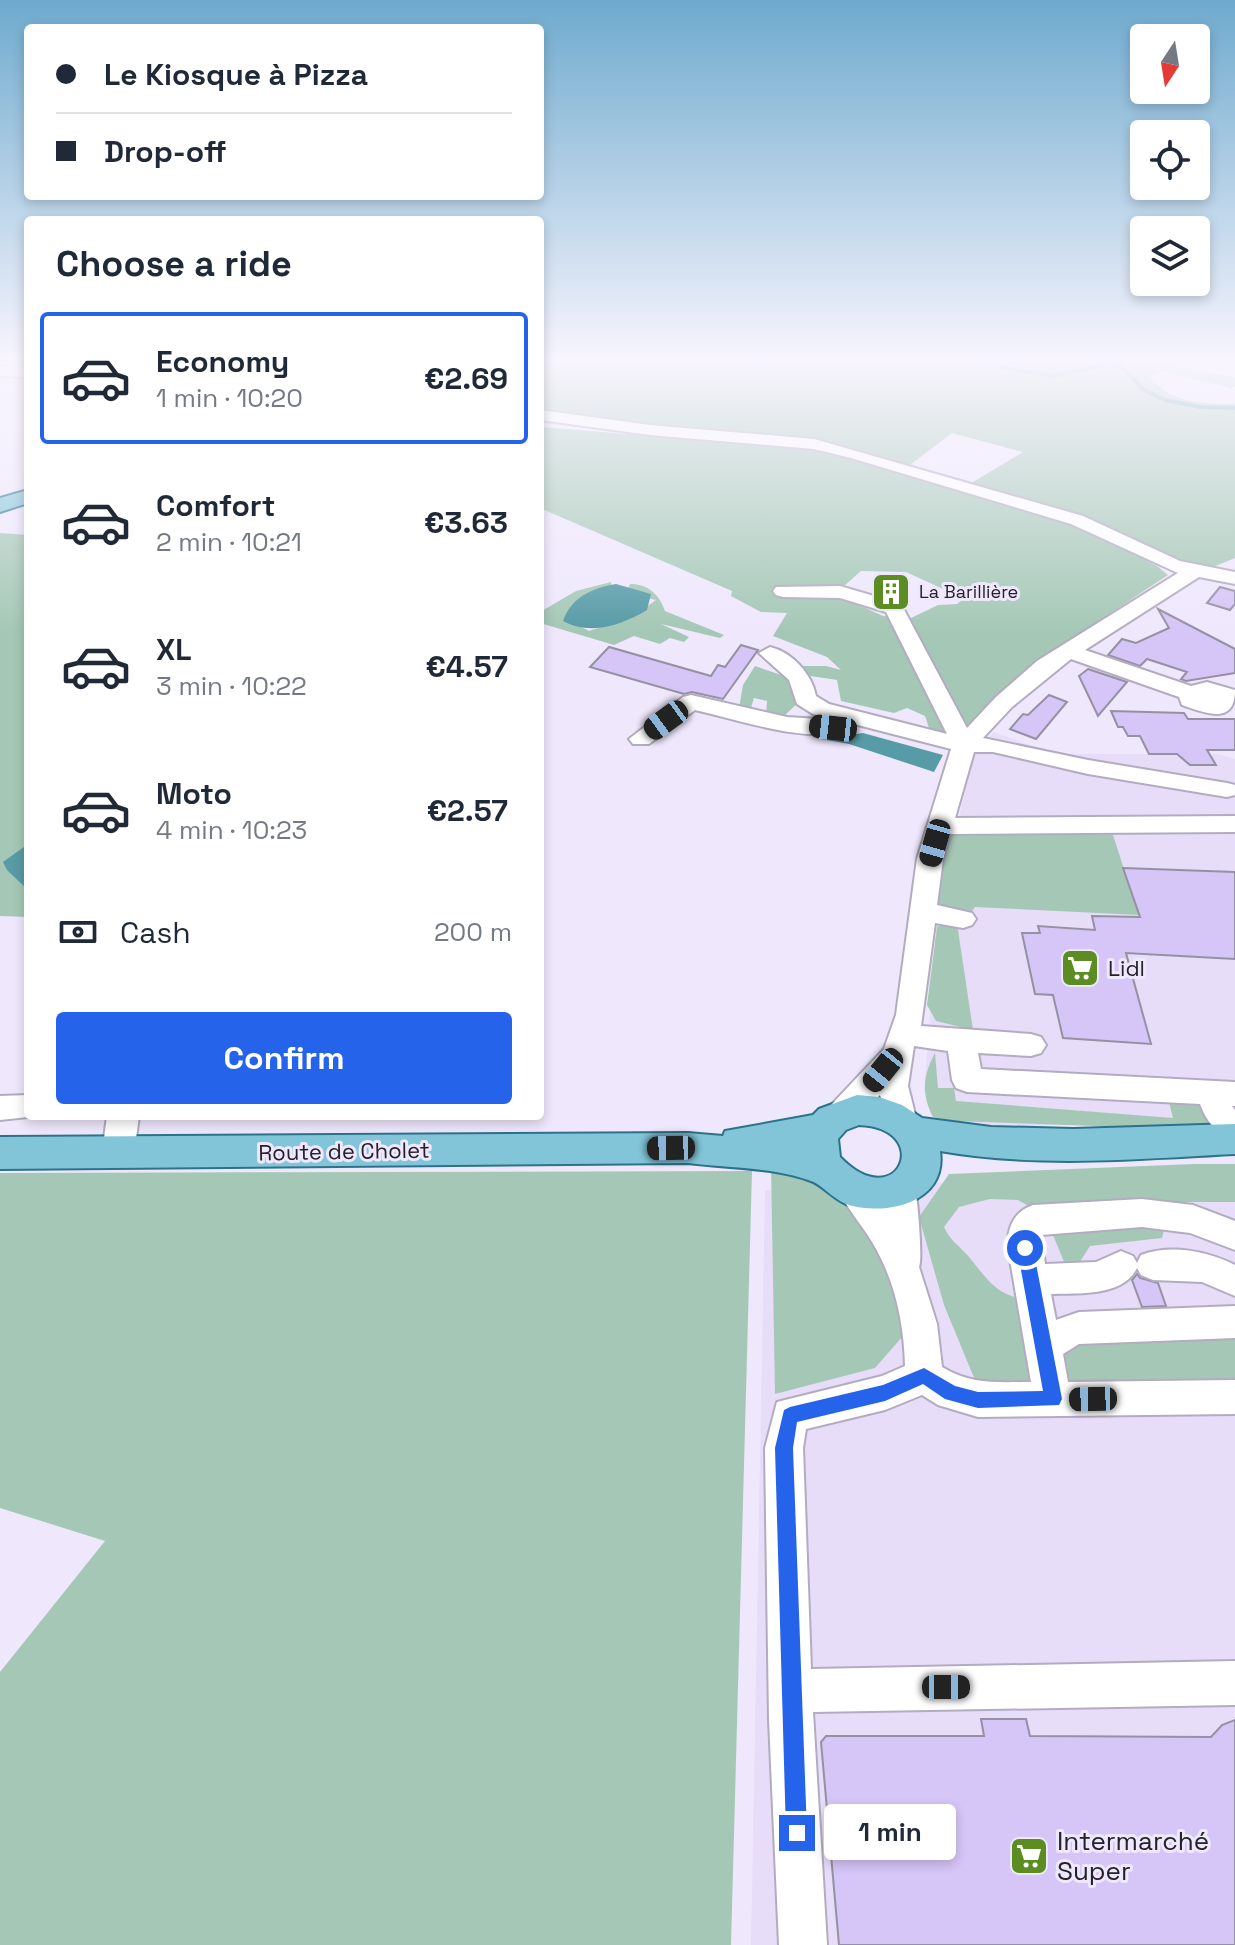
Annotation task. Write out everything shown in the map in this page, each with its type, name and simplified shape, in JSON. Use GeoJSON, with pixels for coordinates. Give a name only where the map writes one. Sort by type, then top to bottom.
{"type":"FeatureCollection","features":[{"type":"Feature","properties":{"kind":"main road"},"geometry":{"type":"LineString","coordinates":[[0,505],[24,497]]}},
{"type":"Feature","properties":{"kind":"main road"},"geometry":{"type":"LineString","coordinates":[[1059,1145],[934,1136],[872,1110],[832,1121],[816,1147],[823,1167],[831,1177],[854,1190],[887,1194],[911,1179],[977,1155],[1059,1145],[1235,1139]]}},
{"type":"Feature","properties":{"kind":"main road","name":"Route de Cholet"},"geometry":{"type":"LineString","coordinates":[[688,1148],[832,1121]]}},
{"type":"Feature","properties":{"kind":"main road"},"geometry":{"type":"LineString","coordinates":[[906,1126],[922,1150],[911,1179]]}},
{"type":"Feature","properties":{"kind":"main road","name":"Route de Cholet"},"geometry":{"type":"LineString","coordinates":[[0,1153],[120,1134],[688,1148],[764,1156],[823,1167]]}},
{"type":"Feature","properties":{"kind":"street"},"geometry":{"type":"LineString","coordinates":[[842,451],[1077,520],[1157,560],[1193,572],[1235,578]]}},
{"type":"Feature","properties":{"kind":"street"},"geometry":{"type":"LineString","coordinates":[[906,1126],[893,1086],[939,826],[964,745],[1004,702],[1068,651],[1193,572]]}},
{"type":"Feature","properties":{"kind":"street"},"geometry":{"type":"LineString","coordinates":[[783,591],[816,589],[858,593],[894,608],[964,745]]}},
{"type":"Feature","properties":{"kind":"street"},"geometry":{"type":"LineString","coordinates":[[1068,651],[1190,693]]}},
{"type":"Feature","properties":{"kind":"street"},"geometry":{"type":"LineString","coordinates":[[770,653],[802,680],[805,699],[812,706],[964,745],[993,745],[1088,767],[1227,790]]}},
{"type":"Feature","properties":{"kind":"street"},"geometry":{"type":"LineString","coordinates":[[641,739],[691,702],[709,679]]}},
{"type":"Feature","properties":{"kind":"street"},"geometry":{"type":"LineString","coordinates":[[691,702],[833,728],[868,720]]}},
{"type":"Feature","properties":{"kind":"street"},"geometry":{"type":"LineString","coordinates":[[939,826],[1235,824]]}},
{"type":"Feature","properties":{"kind":"street"},"geometry":{"type":"LineString","coordinates":[[922,911],[963,919]]}},
{"type":"Feature","properties":{"kind":"street"},"geometry":{"type":"LineString","coordinates":[[832,1121],[870,1086],[901,1043],[934,1040],[1031,1045]]}},
{"type":"Feature","properties":{"kind":"street"},"geometry":{"type":"LineString","coordinates":[[962,1041],[967,1080],[1223,1094],[1220,1115],[1235,1128]]}},
{"type":"Feature","properties":{"kind":"street"},"geometry":{"type":"LineString","coordinates":[[0,1108],[24,1107]]}},
{"type":"Feature","properties":{"kind":"street"},"geometry":{"type":"LineString","coordinates":[[907,1277],[900,1225],[911,1179]]}},
{"type":"Feature","properties":{"kind":"street"},"geometry":{"type":"LineString","coordinates":[[854,1190],[874,1215],[907,1277],[919,1310],[924,1376]]}},
{"type":"Feature","properties":{"kind":"street"},"geometry":{"type":"LineString","coordinates":[[1053,1399],[1024,1232],[1033,1219],[1142,1213],[1193,1219],[1235,1236]]}},
{"type":"Feature","properties":{"kind":"street"},"geometry":{"type":"LineString","coordinates":[[1030,1280],[1100,1277],[1137,1265],[1206,1267],[1235,1281]]}},
{"type":"Feature","properties":{"kind":"street"},"geometry":{"type":"LineString","coordinates":[[1043,1351],[1055,1337],[1079,1328],[1235,1322]]}},
{"type":"Feature","properties":{"kind":"street"},"geometry":{"type":"LineString","coordinates":[[924,1376],[951,1393],[978,1400],[1235,1397]]}},
{"type":"Feature","properties":{"kind":"street"},"geometry":{"type":"LineString","coordinates":[[803,1945],[790,1691],[784,1448],[790,1415],[885,1393],[924,1376]]}},
{"type":"Feature","properties":{"kind":"street"},"geometry":{"type":"LineString","coordinates":[[790,1691],[1235,1683]]}},
{"type":"Feature","properties":{"kind":"shaded area"},"geometry":{"type":"Polygon","coordinates":[[[994,732],[1053,754],[1218,754],[1235,759],[1235,1119],[966,1128],[924,1092],[938,907],[974,752],[994,732]]]}},
{"type":"Feature","properties":{"kind":"shaded area"},"geometry":{"type":"Polygon","coordinates":[[[1235,1170],[1235,1945],[751,1945],[765,1190],[1235,1170]]]}},
{"type":"Feature","properties":{"kind":"green space"},"geometry":{"type":"Polygon","coordinates":[[[544,451],[822,451],[958,487],[973,482],[1023,452],[1018,451],[1235,451],[1235,558],[1206,570],[1092,532],[1157,566],[1168,575],[1035,663],[966,735],[930,731],[925,716],[907,708],[894,713],[841,701],[837,680],[804,675],[796,666],[826,666],[841,670],[827,657],[773,636],[787,613],[761,612],[731,596],[732,591],[544,510],[544,451]],[[861,571],[835,594],[883,616],[911,618],[938,605],[957,604],[972,593],[954,594],[906,572],[861,571]]]}},
{"type":"Feature","properties":{"kind":"green space"},"geometry":{"type":"Polygon","coordinates":[[[856,451],[929,451],[910,465],[856,451]]]}},
{"type":"Feature","properties":{"kind":"green space"},"geometry":{"type":"Polygon","coordinates":[[[0,533],[24,535],[24,917],[0,916],[0,533]]]}},
{"type":"Feature","properties":{"kind":"green space"},"geometry":{"type":"Polygon","coordinates":[[[611,582],[612,589],[567,619],[589,631],[633,616],[656,600],[626,593],[630,584],[636,584],[652,591],[665,611],[724,635],[720,638],[661,624],[689,637],[684,642],[670,638],[660,644],[634,636],[614,645],[544,624],[544,610],[576,591],[611,582]]]}},
{"type":"Feature","properties":{"kind":"green space"},"geometry":{"type":"Polygon","coordinates":[[[755,666],[793,679],[801,700],[783,717],[766,715],[767,701],[754,698],[751,708],[739,708],[743,685],[755,666]]]}},
{"type":"Feature","properties":{"kind":"green space"},"geometry":{"type":"Polygon","coordinates":[[[1111,829],[1139,915],[975,907],[972,911],[935,905],[951,831],[1111,829]]]}},
{"type":"Feature","properties":{"kind":"green space"},"geometry":{"type":"Polygon","coordinates":[[[946,921],[957,923],[973,1030],[936,1021],[927,1005],[937,927],[946,921]]]}},
{"type":"Feature","properties":{"kind":"green space"},"geometry":{"type":"Polygon","coordinates":[[[935,1053],[938,1088],[954,1088],[956,1101],[1173,1118],[1169,1102],[1203,1103],[1211,1130],[954,1121],[933,1117],[925,1085],[935,1053]]]}},
{"type":"Feature","properties":{"kind":"green space"},"geometry":{"type":"Polygon","coordinates":[[[1235,1164],[1235,1202],[1170,1202],[1039,1212],[1018,1200],[990,1199],[959,1207],[944,1227],[991,1283],[1010,1296],[1019,1298],[1034,1386],[977,1385],[944,1305],[919,1217],[949,1174],[1235,1164]]]}},
{"type":"Feature","properties":{"kind":"green space"},"geometry":{"type":"Polygon","coordinates":[[[771,1165],[802,1173],[847,1197],[879,1241],[903,1297],[903,1336],[875,1368],[775,1394],[771,1165]]]}},
{"type":"Feature","properties":{"kind":"green space"},"geometry":{"type":"Polygon","coordinates":[[[752,1171],[731,1945],[0,1945],[0,1672],[105,1541],[0,1508],[0,1173],[752,1171]]]}},
{"type":"Feature","properties":{"kind":"green space"},"geometry":{"type":"Polygon","coordinates":[[[1152,1221],[1164,1230],[1162,1238],[1090,1246],[1076,1268],[1067,1269],[1048,1223],[1152,1221]]]}},
{"type":"Feature","properties":{"kind":"green space"},"geometry":{"type":"Polygon","coordinates":[[[1235,1331],[1235,1384],[1068,1386],[1059,1351],[1072,1339],[1235,1331]]]}},
{"type":"Feature","properties":{"kind":"water"},"geometry":{"type":"Polygon","coordinates":[[[616,584],[651,594],[647,610],[606,627],[584,628],[563,621],[571,606],[584,595],[616,584]]]}},
{"type":"Feature","properties":{"kind":"water"},"geometry":{"type":"Polygon","coordinates":[[[863,733],[943,755],[934,772],[849,744],[821,739],[863,733]]]}},
{"type":"Feature","properties":{"kind":"water"},"geometry":{"type":"Polygon","coordinates":[[[24,847],[24,886],[7,870],[3,862],[24,847]]]}},
{"type":"Feature","properties":{"kind":"building"},"geometry":{"type":"Polygon","coordinates":[[[1220,587],[1235,591],[1235,604],[1230,610],[1207,603],[1220,587]]]}},
{"type":"Feature","properties":{"kind":"building"},"geometry":{"type":"Polygon","coordinates":[[[1158,609],[1235,649],[1235,673],[1186,681],[1181,679],[1187,672],[1147,659],[1140,666],[1108,655],[1122,639],[1136,643],[1169,628],[1158,609]]]}},
{"type":"Feature","properties":{"kind":"building"},"geometry":{"type":"Polygon","coordinates":[[[741,645],[758,650],[723,699],[692,692],[684,694],[590,667],[609,647],[711,676],[718,665],[725,667],[741,645]]]}},
{"type":"Feature","properties":{"kind":"building"},"geometry":{"type":"Polygon","coordinates":[[[1088,669],[1127,682],[1098,716],[1079,676],[1088,669]]]}},
{"type":"Feature","properties":{"kind":"building"},"geometry":{"type":"Polygon","coordinates":[[[1049,695],[1067,702],[1036,739],[1010,729],[1023,714],[1028,715],[1049,695]]]}},
{"type":"Feature","properties":{"kind":"building"},"geometry":{"type":"Polygon","coordinates":[[[1111,711],[1184,713],[1188,719],[1235,719],[1235,750],[1207,750],[1216,765],[1190,765],[1177,754],[1149,754],[1140,736],[1128,736],[1123,727],[1118,727],[1111,711]]]}},
{"type":"Feature","properties":{"kind":"building"},"geometry":{"type":"Polygon","coordinates":[[[1123,868],[1235,872],[1235,959],[1126,953],[1151,1044],[1063,1038],[1053,995],[1035,994],[1022,933],[1040,933],[1038,926],[1095,930],[1092,916],[1140,917],[1123,868]]]}},
{"type":"Feature","properties":{"kind":"building"},"geometry":{"type":"Polygon","coordinates":[[[1137,1274],[1140,1278],[1158,1283],[1166,1306],[1142,1307],[1132,1280],[1137,1274]]]}},
{"type":"Feature","properties":{"kind":"building"},"geometry":{"type":"Polygon","coordinates":[[[981,1719],[1026,1719],[1030,1736],[1211,1737],[1222,1725],[1235,1720],[1235,1945],[839,1945],[821,1742],[826,1736],[984,1736],[981,1719]]]}},
{"type":"Feature","properties":{"kind":"place","name":"La Barillière"},"geometry":{"type":"Point","coordinates":[891,592]}},
{"type":"Feature","properties":{"kind":"place","name":"Lidl"},"geometry":{"type":"Point","coordinates":[1080,968]}},
{"type":"Feature","properties":{"kind":"place","name":"Intermarché Super"},"geometry":{"type":"Point","coordinates":[1029,1856]}},
{"type":"Feature","properties":{"kind":"route"},"geometry":{"type":"LineString","coordinates":[[797,1833],[784,1448],[790,1415],[885,1393],[924,1376],[951,1393],[978,1400],[1053,1399],[1025,1248]]}}]}
